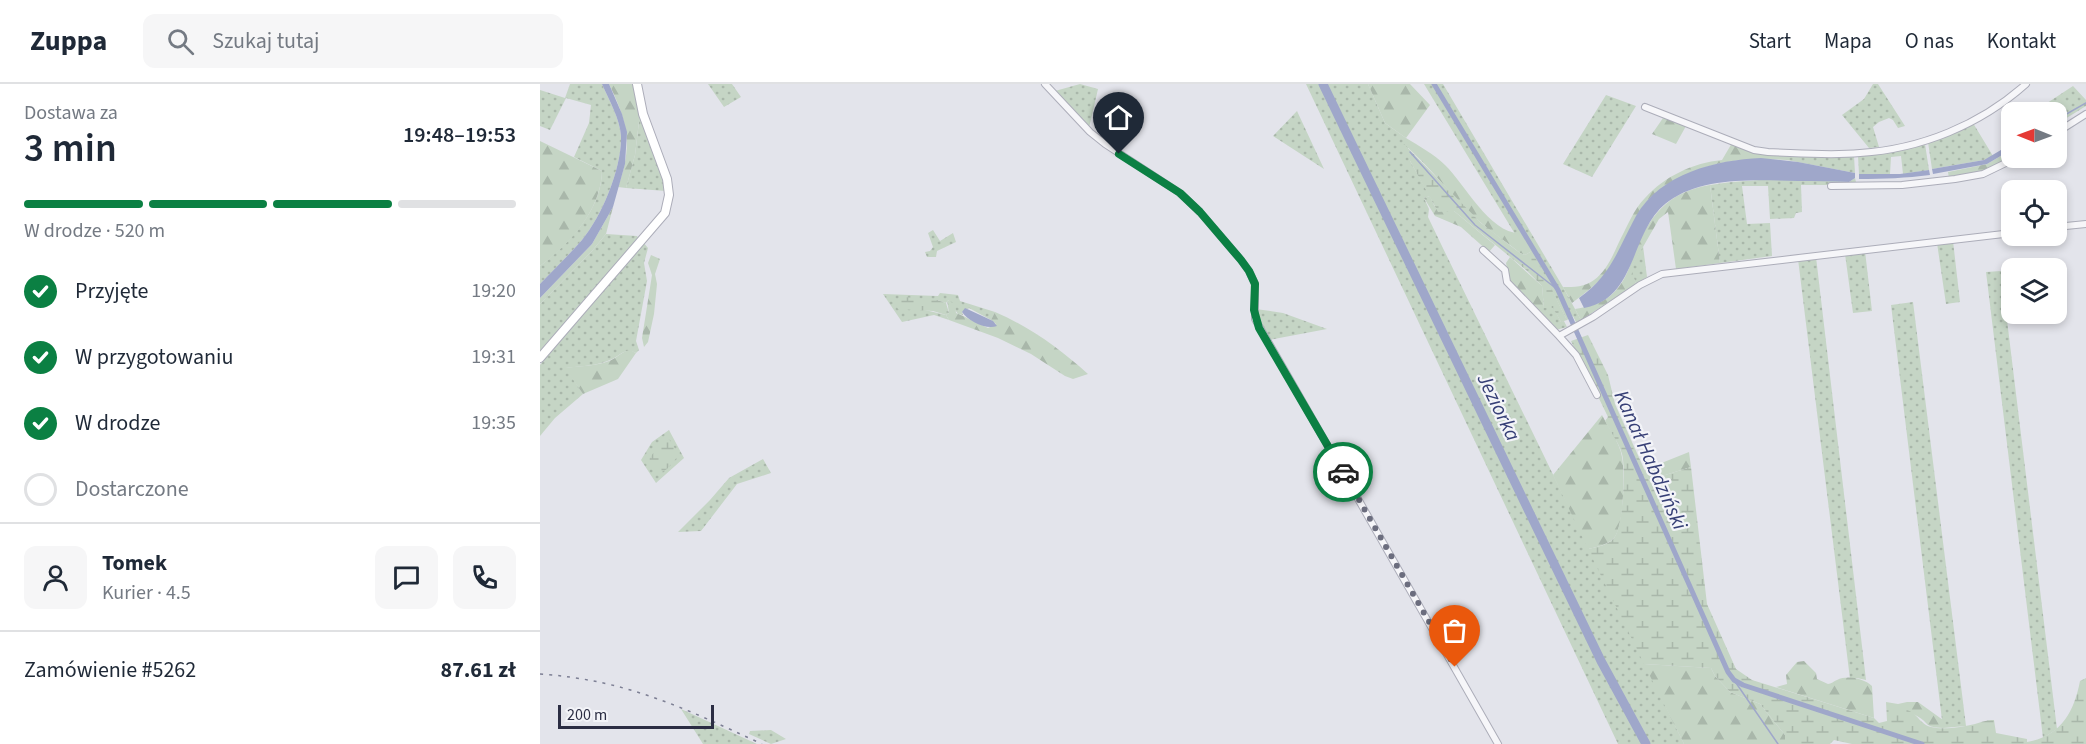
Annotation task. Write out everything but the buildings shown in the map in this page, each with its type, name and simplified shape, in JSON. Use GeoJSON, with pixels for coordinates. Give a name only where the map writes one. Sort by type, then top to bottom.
{"type":"FeatureCollection","features":[{"type":"Feature","properties":{"kind":"street"},"geometry":{"type":"LineString","coordinates":[[540,358],[665,213],[669,195],[667,179],[643,114],[637,84]]}},
{"type":"Feature","properties":{"kind":"street"},"geometry":{"type":"LineString","coordinates":[[1045,84],[1090,132],[1180,193],[1200,212],[1249,271],[1255,284],[1254,310],[1259,328],[1498,744]]}},
{"type":"Feature","properties":{"kind":"street"},"geometry":{"type":"LineString","coordinates":[[1645,107],[1754,150],[1856,154],[1892,150],[1931,140],[1974,121],[2026,84]]}},
{"type":"Feature","properties":{"kind":"street"},"geometry":{"type":"LineString","coordinates":[[2067,126],[2086,114]]}},
{"type":"Feature","properties":{"kind":"street"},"geometry":{"type":"LineString","coordinates":[[1831,186],[1869,187],[1956,179],[1983,174],[2001,165]]}},
{"type":"Feature","properties":{"kind":"street"},"geometry":{"type":"LineString","coordinates":[[2067,226],[2086,224]]}},
{"type":"Feature","properties":{"kind":"street"},"geometry":{"type":"LineString","coordinates":[[1562,334],[1646,281],[1662,274],[2001,233]]}},
{"type":"Feature","properties":{"kind":"street"},"geometry":{"type":"LineString","coordinates":[[1483,250],[1505,270],[1507,282],[1562,334],[1597,395]]}},
{"type":"Feature","properties":{"kind":"green space"},"geometry":{"type":"Polygon","coordinates":[[[570,84],[602,84],[619,123],[620,149],[614,177],[597,218],[582,240],[540,284],[540,266],[573,236],[582,224],[590,212],[600,186],[602,171],[574,157],[589,123],[591,105],[566,98],[550,130],[540,126],[540,90],[565,98],[570,84]]]}},
{"type":"Feature","properties":{"kind":"green space"},"geometry":{"type":"Polygon","coordinates":[[[609,84],[635,84],[640,113],[635,155],[626,188],[618,187],[626,159],[626,134],[621,111],[609,84]]]}},
{"type":"Feature","properties":{"kind":"green space"},"geometry":{"type":"Polygon","coordinates":[[[708,84],[732,84],[741,97],[724,107],[708,84]]]}},
{"type":"Feature","properties":{"kind":"green space"},"geometry":{"type":"Polygon","coordinates":[[[1080,84],[1098,89],[1089,128],[1055,91],[1080,84]]]}},
{"type":"Feature","properties":{"kind":"green space"},"geometry":{"type":"Polygon","coordinates":[[[1306,84],[1368,84],[1385,123],[1406,138],[1410,161],[1430,196],[1424,198],[1429,209],[1428,217],[1684,744],[1618,744],[1306,84]]]}},
{"type":"Feature","properties":{"kind":"green space"},"geometry":{"type":"Polygon","coordinates":[[[1368,84],[1410,84],[1430,105],[1406,138],[1385,123],[1368,84]]]}},
{"type":"Feature","properties":{"kind":"green space"},"geometry":{"type":"Polygon","coordinates":[[[1424,84],[1443,84],[1581,320],[1576,322],[1573,316],[1567,320],[1522,234],[1515,234],[1424,84]]]}},
{"type":"Feature","properties":{"kind":"green space"},"geometry":{"type":"Polygon","coordinates":[[[1873,84],[1878,84],[1905,126],[1898,128],[1889,118],[1879,122],[1873,127],[1879,147],[1869,148],[1842,115],[1864,99],[1873,84]]]}},
{"type":"Feature","properties":{"kind":"green space"},"geometry":{"type":"Polygon","coordinates":[[[2073,86],[2086,100],[2086,106],[2067,118],[2067,102],[2049,102],[2073,86]]]}},
{"type":"Feature","properties":{"kind":"green space"},"geometry":{"type":"Polygon","coordinates":[[[1606,95],[1636,106],[1592,177],[1563,164],[1606,95]]]}},
{"type":"Feature","properties":{"kind":"green space"},"geometry":{"type":"Polygon","coordinates":[[[1297,111],[1324,169],[1273,136],[1297,111]]]}},
{"type":"Feature","properties":{"kind":"green space"},"geometry":{"type":"Polygon","coordinates":[[[640,113],[665,181],[666,191],[626,188],[635,155],[640,113]]]}},
{"type":"Feature","properties":{"kind":"green space"},"geometry":{"type":"Polygon","coordinates":[[[1663,118],[1686,126],[1676,144],[1652,134],[1663,118]]]}},
{"type":"Feature","properties":{"kind":"green space"},"geometry":{"type":"Polygon","coordinates":[[[1973,123],[1993,156],[1984,160],[1932,169],[1928,142],[1973,123]]]}},
{"type":"Feature","properties":{"kind":"green space"},"geometry":{"type":"Polygon","coordinates":[[[1406,138],[1445,165],[1489,218],[1511,232],[1522,233],[1532,251],[1525,255],[1520,253],[1489,230],[1404,144],[1406,138]]]}},
{"type":"Feature","properties":{"kind":"green space"},"geometry":{"type":"Polygon","coordinates":[[[540,141],[602,171],[596,199],[582,225],[573,237],[540,266],[540,141]]]}},
{"type":"Feature","properties":{"kind":"green space"},"geometry":{"type":"Polygon","coordinates":[[[1732,143],[1750,151],[1787,157],[1787,160],[1738,160],[1708,166],[1662,189],[1639,212],[1610,268],[1595,285],[1572,303],[1563,287],[1583,285],[1599,276],[1610,260],[1634,212],[1653,190],[1680,172],[1701,164],[1722,160],[1732,143]]]}},
{"type":"Feature","properties":{"kind":"green space"},"geometry":{"type":"Polygon","coordinates":[[[1404,144],[1481,223],[1520,253],[1525,255],[1532,251],[1567,320],[1561,322],[1553,308],[1544,308],[1542,286],[1526,270],[1454,211],[1438,212],[1403,148],[1404,144]]]}},
{"type":"Feature","properties":{"kind":"green space"},"geometry":{"type":"Polygon","coordinates":[[[1925,144],[1929,170],[1903,174],[1901,156],[1891,157],[1890,174],[1859,174],[1858,156],[1925,144]]]}},
{"type":"Feature","properties":{"kind":"green space"},"geometry":{"type":"Polygon","coordinates":[[[1769,155],[1854,156],[1855,173],[1787,160],[1787,157],[1769,155]]]}},
{"type":"Feature","properties":{"kind":"green space"},"geometry":{"type":"Polygon","coordinates":[[[2001,156],[2001,163],[1982,173],[1949,178],[1948,172],[1987,164],[2001,156]]]}},
{"type":"Feature","properties":{"kind":"green space"},"geometry":{"type":"Polygon","coordinates":[[[1855,178],[1856,182],[1850,185],[1801,185],[1802,212],[1796,213],[1794,218],[1770,219],[1768,186],[1742,186],[1747,224],[1770,223],[1772,256],[1720,263],[1710,185],[1780,179],[1849,182],[1855,178]]]}},
{"type":"Feature","properties":{"kind":"green space"},"geometry":{"type":"Polygon","coordinates":[[[1710,185],[1720,263],[1676,269],[1668,212],[1659,219],[1631,268],[1636,284],[1581,320],[1575,309],[1602,301],[1622,283],[1645,230],[1661,209],[1682,194],[1710,185]]]}},
{"type":"Feature","properties":{"kind":"green space"},"geometry":{"type":"Polygon","coordinates":[[[1430,196],[1438,210],[1454,211],[1495,245],[1489,252],[1461,227],[1435,216],[1424,198],[1430,196]]]}},
{"type":"Feature","properties":{"kind":"green space"},"geometry":{"type":"Polygon","coordinates":[[[613,207],[606,234],[540,304],[540,298],[592,244],[613,207]]]}},
{"type":"Feature","properties":{"kind":"green space"},"geometry":{"type":"Polygon","coordinates":[[[933,230],[940,241],[953,233],[956,242],[937,251],[936,257],[927,257],[925,252],[930,251],[933,247],[928,233],[933,230]]]}},
{"type":"Feature","properties":{"kind":"green space"},"geometry":{"type":"Polygon","coordinates":[[[606,234],[637,236],[639,239],[540,354],[540,304],[606,234]]]}},
{"type":"Feature","properties":{"kind":"green space"},"geometry":{"type":"Polygon","coordinates":[[[1953,241],[1960,302],[1946,304],[1937,243],[1953,241]]]}},
{"type":"Feature","properties":{"kind":"green space"},"geometry":{"type":"Polygon","coordinates":[[[643,242],[648,248],[644,263],[647,281],[636,341],[639,350],[636,353],[625,352],[599,364],[566,368],[583,394],[555,418],[540,436],[540,365],[643,242]]]}},
{"type":"Feature","properties":{"kind":"green space"},"geometry":{"type":"Polygon","coordinates":[[[1643,246],[1647,277],[1636,284],[1630,269],[1643,246]]]}},
{"type":"Feature","properties":{"kind":"green space"},"geometry":{"type":"Polygon","coordinates":[[[1865,251],[1872,311],[1853,313],[1845,254],[1865,251]]]}},
{"type":"Feature","properties":{"kind":"green space"},"geometry":{"type":"Polygon","coordinates":[[[651,255],[660,259],[655,274],[657,284],[654,314],[648,342],[644,347],[642,338],[652,275],[648,263],[651,255]]]}},
{"type":"Feature","properties":{"kind":"green space"},"geometry":{"type":"Polygon","coordinates":[[[1510,257],[1542,286],[1544,308],[1537,311],[1510,283],[1506,263],[1510,257]]]}},
{"type":"Feature","properties":{"kind":"green space"},"geometry":{"type":"Polygon","coordinates":[[[1816,257],[1866,680],[1850,679],[1798,259],[1816,257]]]}},
{"type":"Feature","properties":{"kind":"green space"},"geometry":{"type":"Polygon","coordinates":[[[2001,271],[2001,324],[2007,324],[2057,729],[2043,738],[1986,272],[2001,271]]]}},
{"type":"Feature","properties":{"kind":"green space"},"geometry":{"type":"Polygon","coordinates":[[[940,293],[958,295],[960,301],[995,312],[991,320],[969,308],[962,312],[963,315],[958,314],[948,300],[946,303],[937,300],[925,310],[946,315],[949,320],[934,315],[902,322],[883,294],[938,296],[940,293]]]}},
{"type":"Feature","properties":{"kind":"green space"},"geometry":{"type":"Polygon","coordinates":[[[903,297],[946,303],[949,313],[946,315],[933,311],[898,309],[894,302],[903,297]]]}},
{"type":"Feature","properties":{"kind":"green space"},"geometry":{"type":"Polygon","coordinates":[[[947,300],[955,304],[956,313],[988,328],[996,324],[991,320],[995,312],[1020,324],[1044,339],[1088,374],[1073,379],[1065,376],[1031,354],[998,338],[949,320],[946,315],[949,313],[947,300]]]}},
{"type":"Feature","properties":{"kind":"green space"},"geometry":{"type":"Polygon","coordinates":[[[1913,302],[1966,726],[1943,728],[1891,305],[1913,302]]]}},
{"type":"Feature","properties":{"kind":"green space"},"geometry":{"type":"Polygon","coordinates":[[[1553,307],[1561,322],[1564,321],[1567,327],[1556,330],[1537,311],[1540,308],[1553,307]]]}},
{"type":"Feature","properties":{"kind":"green space"},"geometry":{"type":"Polygon","coordinates":[[[1256,309],[1283,313],[1327,329],[1269,340],[1257,317],[1256,309]]]}},
{"type":"Feature","properties":{"kind":"green space"},"geometry":{"type":"Polygon","coordinates":[[[1588,335],[1608,375],[1615,404],[1649,480],[1691,467],[1707,604],[1736,669],[1752,680],[1874,718],[1879,723],[1887,721],[1886,702],[1898,704],[1898,709],[1913,713],[1926,725],[1936,728],[1959,727],[1994,720],[1996,733],[2027,739],[2027,742],[2049,734],[2064,721],[2074,703],[2080,681],[2086,678],[2086,744],[1852,744],[1834,740],[1830,744],[1785,744],[1785,735],[1760,704],[1730,692],[1715,676],[1711,668],[1644,664],[1588,549],[1609,542],[1617,532],[1622,511],[1624,472],[1621,450],[1605,421],[1608,417],[1571,341],[1588,335]]]}},
{"type":"Feature","properties":{"kind":"green space"},"geometry":{"type":"Polygon","coordinates":[[[630,350],[636,353],[618,379],[583,394],[565,368],[604,363],[630,350]]]}},
{"type":"Feature","properties":{"kind":"green space"},"geometry":{"type":"Polygon","coordinates":[[[1602,415],[1621,452],[1622,511],[1614,538],[1605,544],[1588,549],[1553,475],[1602,415]]]}},
{"type":"Feature","properties":{"kind":"green space"},"geometry":{"type":"Polygon","coordinates":[[[669,430],[684,458],[656,483],[641,460],[652,442],[669,430]]]}},
{"type":"Feature","properties":{"kind":"green space"},"geometry":{"type":"Polygon","coordinates":[[[669,439],[679,455],[667,469],[660,473],[650,465],[650,460],[659,446],[669,439]]]}},
{"type":"Feature","properties":{"kind":"green space"},"geometry":{"type":"Polygon","coordinates":[[[1689,452],[1691,467],[1649,480],[1644,470],[1689,452]]]}},
{"type":"Feature","properties":{"kind":"green space"},"geometry":{"type":"Polygon","coordinates":[[[763,459],[771,473],[737,484],[701,531],[678,532],[729,478],[763,459]]]}},
{"type":"Feature","properties":{"kind":"green space"},"geometry":{"type":"Polygon","coordinates":[[[1804,661],[1816,673],[1817,679],[1828,684],[1841,678],[1850,678],[1860,679],[1872,686],[1874,718],[1776,687],[1787,684],[1786,675],[1797,662],[1804,661]]]}},
{"type":"Feature","properties":{"kind":"green space"},"geometry":{"type":"Polygon","coordinates":[[[1644,664],[1711,668],[1715,676],[1730,692],[1760,704],[1785,735],[1785,744],[1684,744],[1644,664]]]}},
{"type":"Feature","properties":{"kind":"green space"},"geometry":{"type":"Polygon","coordinates":[[[1918,702],[1943,720],[1943,728],[1930,726],[1915,715],[1898,709],[1898,704],[1918,702]]]}},
{"type":"Feature","properties":{"kind":"green space"},"geometry":{"type":"Polygon","coordinates":[[[681,709],[757,744],[703,744],[681,709]]]}},
{"type":"Feature","properties":{"kind":"green space"},"geometry":{"type":"Polygon","coordinates":[[[771,730],[786,739],[771,744],[749,734],[750,731],[771,730]]]}},
{"type":"Feature","properties":{"kind":"water"},"geometry":{"type":"Polygon","coordinates":[[[602,84],[609,84],[627,132],[625,164],[613,207],[592,244],[540,298],[540,284],[577,246],[589,230],[597,218],[614,177],[621,136],[619,123],[602,84]]]}},
{"type":"Feature","properties":{"kind":"water"},"geometry":{"type":"Polygon","coordinates":[[[2001,150],[2001,156],[1987,164],[1933,174],[1932,169],[1984,160],[2001,150]]]}},
{"type":"Feature","properties":{"kind":"water"},"geometry":{"type":"Polygon","coordinates":[[[1761,158],[1798,162],[1855,173],[1855,178],[1849,182],[1731,181],[1698,187],[1683,193],[1669,201],[1656,213],[1625,277],[1615,291],[1602,302],[1584,308],[1579,298],[1599,281],[1636,216],[1660,189],[1675,179],[1708,166],[1761,158]]]}},
{"type":"Feature","properties":{"kind":"water"},"geometry":{"type":"Polygon","coordinates":[[[1929,170],[1930,175],[1859,179],[1859,174],[1900,174],[1929,170]]]}},
{"type":"Feature","properties":{"kind":"water"},"geometry":{"type":"Polygon","coordinates":[[[965,308],[993,321],[997,326],[983,326],[973,321],[962,312],[965,308]]]}},
{"type":"Feature","properties":{"kind":"waterway","name":"Jeziorka"},"geometry":{"type":"LineString","coordinates":[[1323,84],[1601,661],[1646,744]]}},
{"type":"Feature","properties":{"kind":"waterway","name":"Kanał Habdziński"},"geometry":{"type":"LineString","coordinates":[[1434,84],[1558,290],[1728,672],[1734,680],[1743,685],[1922,744]]}},
{"type":"Feature","properties":{"kind":"waterway"},"geometry":{"type":"LineString","coordinates":[[2067,114],[2086,103]]}},
{"type":"Feature","properties":{"kind":"waterway"},"geometry":{"type":"LineString","coordinates":[[1410,152],[1475,225],[1558,290]]}},
{"type":"Feature","properties":{"kind":"waterway"},"geometry":{"type":"LineString","coordinates":[[1734,680],[1778,744]]}},
{"type":"Feature","properties":{"kind":"railway"},"geometry":{"type":"LineString","coordinates":[[540,674],[571,677],[628,689],[707,719],[762,744]]}},
{"type":"Feature","properties":{"kind":"way so far"},"geometry":{"type":"LineString","coordinates":[[1343,472],[1455,667]]}},
{"type":"Feature","properties":{"kind":"route"},"geometry":{"type":"LineString","coordinates":[[1119,154],[1180,193],[1200,212],[1249,271],[1255,284],[1254,310],[1259,328],[1343,472]]}}]}
